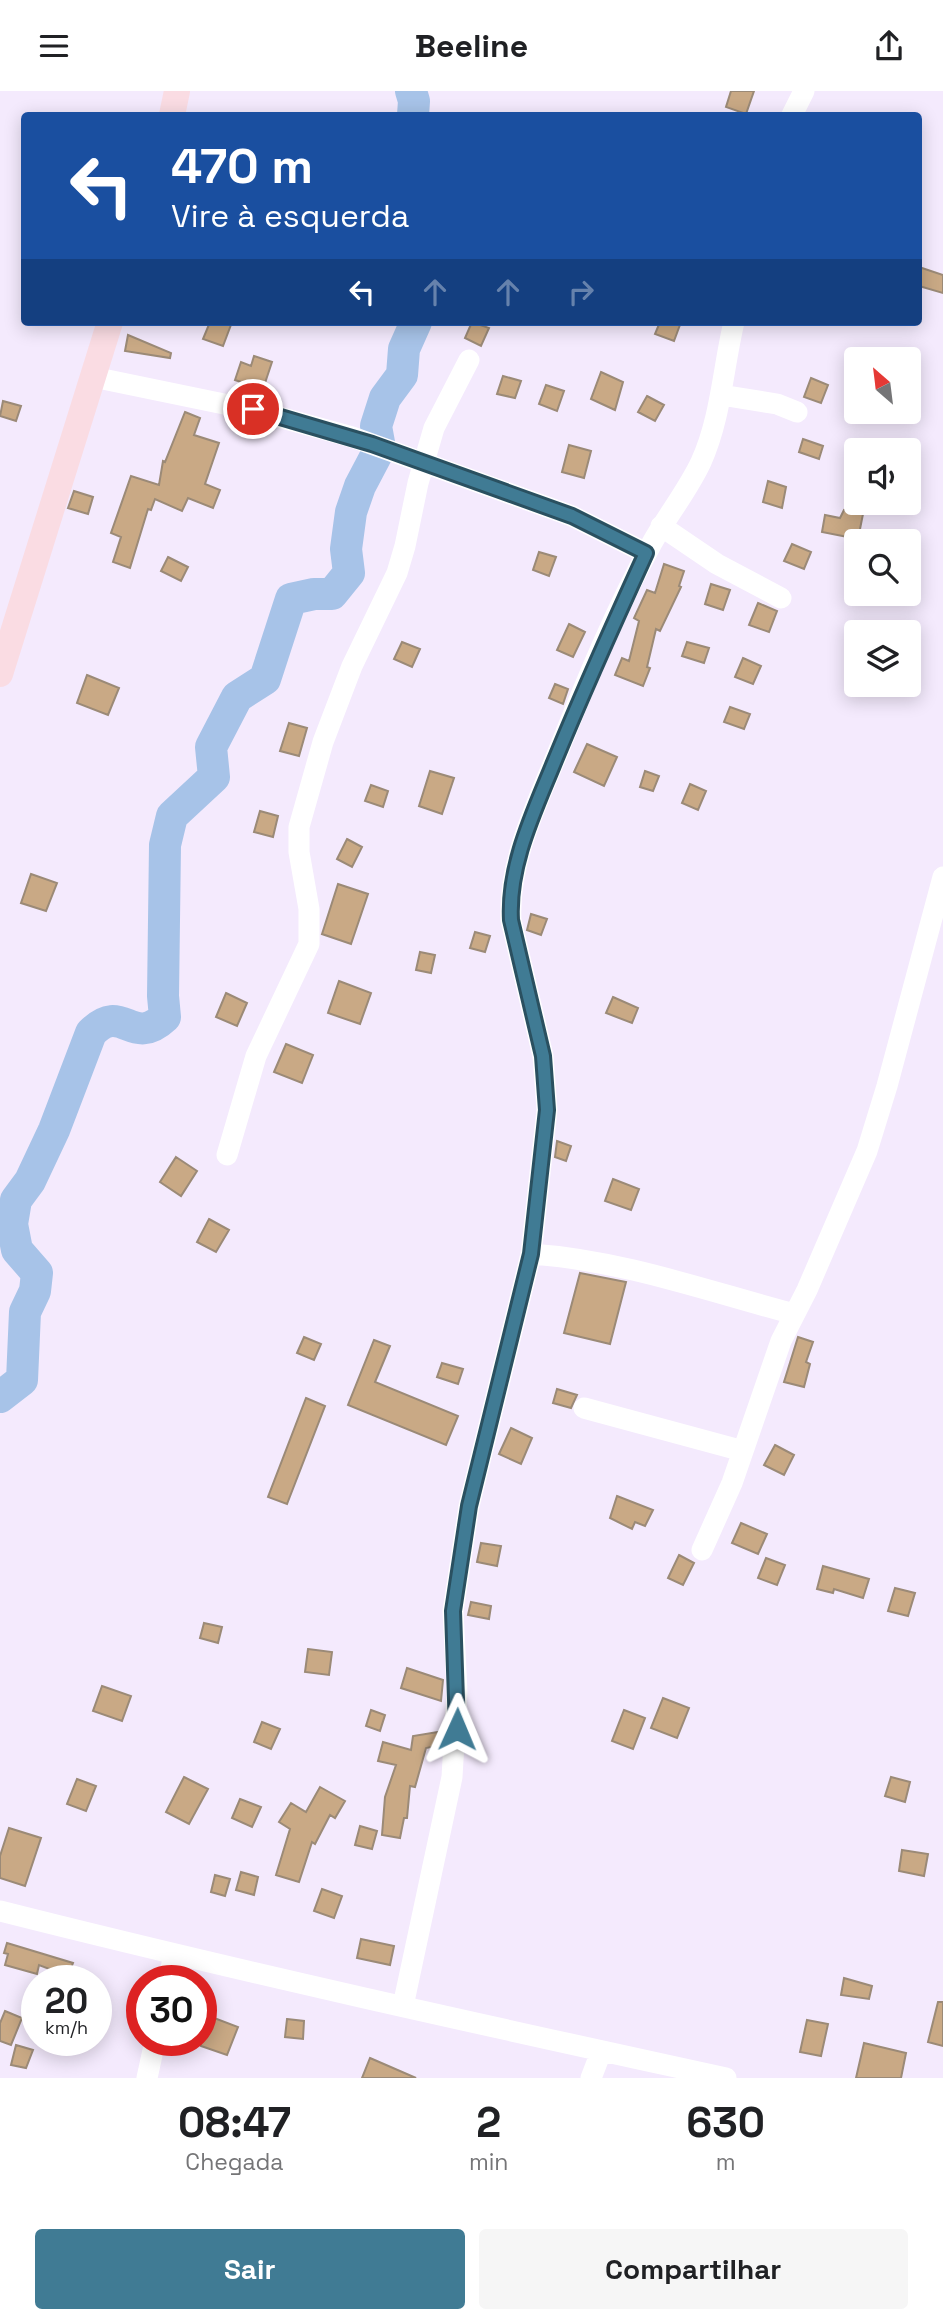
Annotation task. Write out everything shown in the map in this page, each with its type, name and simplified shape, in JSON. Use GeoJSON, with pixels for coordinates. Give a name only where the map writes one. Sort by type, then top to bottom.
{"type":"FeatureCollection","features":[{"type":"Feature","properties":{"kind":"main road"},"geometry":{"type":"LineString","coordinates":[[173,112],[177,91]]}},
{"type":"Feature","properties":{"kind":"main road"},"geometry":{"type":"LineString","coordinates":[[0,674],[109,326]]}},
{"type":"Feature","properties":{"kind":"street"},"geometry":{"type":"LineString","coordinates":[[794,112],[804,91]]}},
{"type":"Feature","properties":{"kind":"street"},"geometry":{"type":"LineString","coordinates":[[403,2006],[452,1777],[457,1692],[453,1611],[469,1506],[531,1254],[547,1110],[543,1056],[511,920],[510,899],[516,866],[534,811],[588,678],[646,553],[700,464],[710,439],[721,395],[733,326]]}},
{"type":"Feature","properties":{"kind":"street"},"geometry":{"type":"LineString","coordinates":[[227,1155],[256,1056],[309,944],[309,909],[299,852],[299,827],[323,742],[352,666],[397,573],[423,462],[434,428],[469,360]]}},
{"type":"Feature","properties":{"kind":"street"},"geometry":{"type":"LineString","coordinates":[[93,377],[253,409],[352,437],[572,516],[646,553]]}},
{"type":"Feature","properties":{"kind":"street"},"geometry":{"type":"LineString","coordinates":[[721,395],[765,401],[796,412]]}},
{"type":"Feature","properties":{"kind":"street"},"geometry":{"type":"LineString","coordinates":[[661,526],[717,564],[781,598]]}},
{"type":"Feature","properties":{"kind":"street"},"geometry":{"type":"LineString","coordinates":[[702,1550],[732,1483],[780,1341],[867,1151],[943,877]]}},
{"type":"Feature","properties":{"kind":"street"},"geometry":{"type":"LineString","coordinates":[[531,1254],[573,1257],[628,1268],[794,1314]]}},
{"type":"Feature","properties":{"kind":"street"},"geometry":{"type":"LineString","coordinates":[[584,1408],[743,1451]]}},
{"type":"Feature","properties":{"kind":"street"},"geometry":{"type":"LineString","coordinates":[[0,1911],[174,1955],[726,2078]]}},
{"type":"Feature","properties":{"kind":"street"},"geometry":{"type":"LineString","coordinates":[[172,1965],[174,1955]]}},
{"type":"Feature","properties":{"kind":"street"},"geometry":{"type":"LineString","coordinates":[[592,2078],[601,2052]]}},
{"type":"Feature","properties":{"kind":"street"},"geometry":{"type":"LineString","coordinates":[[147,2078],[152,2056]]}},
{"type":"Feature","properties":{"kind":"building"},"geometry":{"type":"Polygon","coordinates":[[[731,91],[754,91],[747,112],[726,107],[731,91]]]}},
{"type":"Feature","properties":{"kind":"building"},"geometry":{"type":"Polygon","coordinates":[[[922,268],[943,275],[943,293],[922,287],[922,268]]]}},
{"type":"Feature","properties":{"kind":"building"},"geometry":{"type":"Polygon","coordinates":[[[208,326],[230,326],[223,346],[203,339],[208,326]]]}},
{"type":"Feature","properties":{"kind":"building"},"geometry":{"type":"Polygon","coordinates":[[[470,326],[489,328],[481,346],[465,338],[470,326]]]}},
{"type":"Feature","properties":{"kind":"building"},"geometry":{"type":"Polygon","coordinates":[[[658,326],[680,326],[674,341],[655,334],[658,326]]]}},
{"type":"Feature","properties":{"kind":"building"},"geometry":{"type":"Polygon","coordinates":[[[128,335],[171,353],[170,358],[125,351],[128,335]]]}},
{"type":"Feature","properties":{"kind":"building"},"geometry":{"type":"Polygon","coordinates":[[[254,356],[272,362],[263,389],[235,380],[241,362],[251,366],[254,356]]]}},
{"type":"Feature","properties":{"kind":"building"},"geometry":{"type":"Polygon","coordinates":[[[601,372],[623,382],[615,410],[591,399],[601,372]]]}},
{"type":"Feature","properties":{"kind":"building"},"geometry":{"type":"Polygon","coordinates":[[[503,376],[521,381],[515,398],[497,394],[503,376]]]}},
{"type":"Feature","properties":{"kind":"building"},"geometry":{"type":"Polygon","coordinates":[[[811,378],[828,385],[821,403],[804,397],[811,378]]]}},
{"type":"Feature","properties":{"kind":"building"},"geometry":{"type":"Polygon","coordinates":[[[546,385],[564,391],[557,411],[539,404],[546,385]]]}},
{"type":"Feature","properties":{"kind":"building"},"geometry":{"type":"Polygon","coordinates":[[[647,396],[664,405],[655,421],[638,412],[647,396]]]}},
{"type":"Feature","properties":{"kind":"building"},"geometry":{"type":"Polygon","coordinates":[[[3,401],[21,406],[16,421],[0,416],[3,401]]]}},
{"type":"Feature","properties":{"kind":"building"},"geometry":{"type":"Polygon","coordinates":[[[185,412],[200,418],[194,435],[219,443],[205,484],[220,490],[213,508],[188,498],[182,511],[155,499],[151,510],[148,509],[130,568],[113,562],[121,537],[111,533],[131,476],[159,485],[163,461],[165,462],[185,412]]]}},
{"type":"Feature","properties":{"kind":"building"},"geometry":{"type":"Polygon","coordinates":[[[803,439],[823,446],[819,459],[799,452],[803,439]]]}},
{"type":"Feature","properties":{"kind":"building"},"geometry":{"type":"Polygon","coordinates":[[[569,445],[591,451],[584,478],[562,472],[569,445]]]}},
{"type":"Feature","properties":{"kind":"building"},"geometry":{"type":"Polygon","coordinates":[[[768,481],[786,487],[782,508],[763,502],[768,481]]]}},
{"type":"Feature","properties":{"kind":"building"},"geometry":{"type":"Polygon","coordinates":[[[74,491],[93,497],[88,514],[68,508],[74,491]]]}},
{"type":"Feature","properties":{"kind":"building"},"geometry":{"type":"Polygon","coordinates":[[[844,510],[844,515],[863,515],[860,529],[844,529],[844,536],[822,532],[825,515],[840,518],[844,510]]]}},
{"type":"Feature","properties":{"kind":"building"},"geometry":{"type":"Polygon","coordinates":[[[792,544],[811,552],[804,569],[784,561],[792,544]]]}},
{"type":"Feature","properties":{"kind":"building"},"geometry":{"type":"Polygon","coordinates":[[[539,552],[556,557],[549,576],[533,570],[539,552]]]}},
{"type":"Feature","properties":{"kind":"building"},"geometry":{"type":"Polygon","coordinates":[[[168,557],[188,567],[181,581],[161,571],[168,557]]]}},
{"type":"Feature","properties":{"kind":"building"},"geometry":{"type":"Polygon","coordinates":[[[664,564],[684,571],[679,586],[681,587],[660,631],[656,629],[647,667],[650,668],[643,686],[615,675],[622,658],[629,661],[639,621],[634,618],[647,590],[655,593],[664,564]]]}},
{"type":"Feature","properties":{"kind":"building"},"geometry":{"type":"Polygon","coordinates":[[[711,584],[730,590],[723,610],[705,604],[711,584]]]}},
{"type":"Feature","properties":{"kind":"building"},"geometry":{"type":"Polygon","coordinates":[[[758,603],[777,611],[769,632],[749,625],[758,603]]]}},
{"type":"Feature","properties":{"kind":"building"},"geometry":{"type":"Polygon","coordinates":[[[569,624],[585,632],[573,657],[557,650],[569,624]]]}},
{"type":"Feature","properties":{"kind":"building"},"geometry":{"type":"Polygon","coordinates":[[[402,642],[420,649],[412,667],[394,659],[402,642]]]}},
{"type":"Feature","properties":{"kind":"building"},"geometry":{"type":"Polygon","coordinates":[[[687,642],[709,648],[704,663],[682,656],[687,642]]]}},
{"type":"Feature","properties":{"kind":"building"},"geometry":{"type":"Polygon","coordinates":[[[743,658],[761,666],[753,684],[735,677],[743,658]]]}},
{"type":"Feature","properties":{"kind":"building"},"geometry":{"type":"Polygon","coordinates":[[[87,675],[119,688],[108,715],[77,703],[87,675]]]}},
{"type":"Feature","properties":{"kind":"building"},"geometry":{"type":"Polygon","coordinates":[[[555,684],[568,689],[563,704],[549,698],[555,684]]]}},
{"type":"Feature","properties":{"kind":"building"},"geometry":{"type":"Polygon","coordinates":[[[730,707],[750,714],[744,729],[724,722],[730,707]]]}},
{"type":"Feature","properties":{"kind":"building"},"geometry":{"type":"Polygon","coordinates":[[[289,723],[307,728],[299,756],[280,751],[289,723]]]}},
{"type":"Feature","properties":{"kind":"building"},"geometry":{"type":"Polygon","coordinates":[[[587,744],[617,757],[604,786],[574,772],[587,744]]]}},
{"type":"Feature","properties":{"kind":"building"},"geometry":{"type":"Polygon","coordinates":[[[430,771],[454,778],[442,814],[419,806],[430,771]]]}},
{"type":"Feature","properties":{"kind":"building"},"geometry":{"type":"Polygon","coordinates":[[[645,771],[659,776],[653,791],[640,787],[645,771]]]}},
{"type":"Feature","properties":{"kind":"building"},"geometry":{"type":"Polygon","coordinates":[[[690,784],[706,791],[698,810],[682,803],[690,784]]]}},
{"type":"Feature","properties":{"kind":"building"},"geometry":{"type":"Polygon","coordinates":[[[371,785],[388,791],[383,807],[365,801],[371,785]]]}},
{"type":"Feature","properties":{"kind":"building"},"geometry":{"type":"Polygon","coordinates":[[[260,811],[278,816],[273,837],[254,832],[260,811]]]}},
{"type":"Feature","properties":{"kind":"building"},"geometry":{"type":"Polygon","coordinates":[[[347,839],[362,847],[352,867],[337,859],[347,839]]]}},
{"type":"Feature","properties":{"kind":"building"},"geometry":{"type":"Polygon","coordinates":[[[31,874],[57,883],[46,911],[21,903],[31,874]]]}},
{"type":"Feature","properties":{"kind":"building"},"geometry":{"type":"Polygon","coordinates":[[[338,884],[368,894],[351,944],[322,934],[338,884]]]}},
{"type":"Feature","properties":{"kind":"building"},"geometry":{"type":"Polygon","coordinates":[[[531,914],[547,919],[541,935],[527,930],[531,914]]]}},
{"type":"Feature","properties":{"kind":"building"},"geometry":{"type":"Polygon","coordinates":[[[475,932],[490,936],[485,952],[470,948],[475,932]]]}},
{"type":"Feature","properties":{"kind":"building"},"geometry":{"type":"Polygon","coordinates":[[[420,952],[435,955],[431,973],[416,970],[420,952]]]}},
{"type":"Feature","properties":{"kind":"building"},"geometry":{"type":"Polygon","coordinates":[[[339,981],[371,993],[360,1024],[328,1013],[339,981]]]}},
{"type":"Feature","properties":{"kind":"building"},"geometry":{"type":"Polygon","coordinates":[[[226,993],[247,1003],[237,1026],[216,1017],[226,993]]]}},
{"type":"Feature","properties":{"kind":"building"},"geometry":{"type":"Polygon","coordinates":[[[613,997],[638,1008],[632,1023],[606,1013],[613,997]]]}},
{"type":"Feature","properties":{"kind":"building"},"geometry":{"type":"Polygon","coordinates":[[[286,1044],[313,1055],[302,1083],[274,1072],[286,1044]]]}},
{"type":"Feature","properties":{"kind":"building"},"geometry":{"type":"Polygon","coordinates":[[[557,1141],[571,1146],[566,1161],[555,1157],[557,1141]]]}},
{"type":"Feature","properties":{"kind":"building"},"geometry":{"type":"Polygon","coordinates":[[[176,1157],[197,1171],[181,1196],[160,1182],[176,1157]]]}},
{"type":"Feature","properties":{"kind":"building"},"geometry":{"type":"Polygon","coordinates":[[[613,1179],[639,1189],[631,1210],[605,1201],[613,1179]]]}},
{"type":"Feature","properties":{"kind":"building"},"geometry":{"type":"Polygon","coordinates":[[[209,1219],[229,1230],[216,1252],[197,1242],[209,1219]]]}},
{"type":"Feature","properties":{"kind":"building"},"geometry":{"type":"Polygon","coordinates":[[[580,1273],[626,1282],[610,1344],[564,1333],[580,1273]]]}},
{"type":"Feature","properties":{"kind":"building"},"geometry":{"type":"Polygon","coordinates":[[[304,1337],[321,1344],[314,1360],[297,1353],[304,1337]]]}},
{"type":"Feature","properties":{"kind":"building"},"geometry":{"type":"Polygon","coordinates":[[[798,1337],[813,1342],[806,1362],[810,1364],[804,1387],[784,1382],[798,1337]]]}},
{"type":"Feature","properties":{"kind":"building"},"geometry":{"type":"Polygon","coordinates":[[[374,1340],[390,1346],[375,1382],[458,1416],[446,1445],[348,1405],[374,1340]]]}},
{"type":"Feature","properties":{"kind":"building"},"geometry":{"type":"Polygon","coordinates":[[[442,1363],[463,1369],[458,1384],[437,1377],[442,1363]]]}},
{"type":"Feature","properties":{"kind":"building"},"geometry":{"type":"Polygon","coordinates":[[[557,1389],[577,1395],[571,1408],[553,1403],[557,1389]]]}},
{"type":"Feature","properties":{"kind":"building"},"geometry":{"type":"Polygon","coordinates":[[[306,1398],[325,1406],[287,1504],[268,1497],[306,1398]]]}},
{"type":"Feature","properties":{"kind":"building"},"geometry":{"type":"Polygon","coordinates":[[[511,1428],[532,1438],[521,1464],[499,1454],[511,1428]]]}},
{"type":"Feature","properties":{"kind":"building"},"geometry":{"type":"Polygon","coordinates":[[[775,1445],[794,1455],[784,1475],[764,1465],[775,1445]]]}},
{"type":"Feature","properties":{"kind":"building"},"geometry":{"type":"Polygon","coordinates":[[[617,1496],[653,1510],[645,1526],[635,1522],[632,1529],[610,1518],[617,1496]]]}},
{"type":"Feature","properties":{"kind":"building"},"geometry":{"type":"Polygon","coordinates":[[[741,1523],[767,1534],[758,1554],[732,1543],[741,1523]]]}},
{"type":"Feature","properties":{"kind":"building"},"geometry":{"type":"Polygon","coordinates":[[[481,1543],[501,1546],[497,1566],[477,1562],[481,1543]]]}},
{"type":"Feature","properties":{"kind":"building"},"geometry":{"type":"Polygon","coordinates":[[[679,1555],[694,1563],[683,1585],[668,1578],[679,1555]]]}},
{"type":"Feature","properties":{"kind":"building"},"geometry":{"type":"Polygon","coordinates":[[[766,1558],[785,1565],[777,1585],[758,1578],[766,1558]]]}},
{"type":"Feature","properties":{"kind":"building"},"geometry":{"type":"Polygon","coordinates":[[[823,1566],[869,1579],[863,1598],[834,1589],[833,1593],[817,1589],[823,1566]]]}},
{"type":"Feature","properties":{"kind":"building"},"geometry":{"type":"Polygon","coordinates":[[[895,1588],[915,1593],[908,1616],[888,1611],[895,1588]]]}},
{"type":"Feature","properties":{"kind":"building"},"geometry":{"type":"Polygon","coordinates":[[[471,1602],[491,1606],[489,1619],[468,1615],[471,1602]]]}},
{"type":"Feature","properties":{"kind":"building"},"geometry":{"type":"Polygon","coordinates":[[[204,1623],[222,1627],[218,1643],[200,1638],[204,1623]]]}},
{"type":"Feature","properties":{"kind":"building"},"geometry":{"type":"Polygon","coordinates":[[[308,1649],[332,1652],[329,1675],[305,1672],[308,1649]]]}},
{"type":"Feature","properties":{"kind":"building"},"geometry":{"type":"Polygon","coordinates":[[[407,1668],[443,1680],[441,1701],[401,1688],[407,1668]]]}},
{"type":"Feature","properties":{"kind":"building"},"geometry":{"type":"Polygon","coordinates":[[[102,1686],[131,1696],[122,1721],[93,1711],[102,1686]]]}},
{"type":"Feature","properties":{"kind":"building"},"geometry":{"type":"Polygon","coordinates":[[[663,1698],[689,1708],[677,1738],[651,1728],[663,1698]]]}},
{"type":"Feature","properties":{"kind":"building"},"geometry":{"type":"Polygon","coordinates":[[[371,1710],[385,1715],[380,1731],[366,1726],[371,1710]]]}},
{"type":"Feature","properties":{"kind":"building"},"geometry":{"type":"Polygon","coordinates":[[[624,1710],[645,1718],[633,1749],[612,1741],[624,1710]]]}},
{"type":"Feature","properties":{"kind":"building"},"geometry":{"type":"Polygon","coordinates":[[[262,1722],[280,1729],[271,1749],[254,1742],[262,1722]]]}},
{"type":"Feature","properties":{"kind":"building"},"geometry":{"type":"Polygon","coordinates":[[[438,1732],[436,1746],[426,1748],[415,1787],[410,1786],[407,1818],[404,1818],[400,1838],[382,1835],[385,1797],[396,1765],[378,1761],[383,1742],[411,1750],[413,1736],[438,1732]]]}},
{"type":"Feature","properties":{"kind":"building"},"geometry":{"type":"Polygon","coordinates":[[[184,1777],[208,1789],[189,1824],[166,1812],[184,1777]]]}},
{"type":"Feature","properties":{"kind":"building"},"geometry":{"type":"Polygon","coordinates":[[[891,1777],[910,1782],[905,1802],[885,1796],[891,1777]]]}},
{"type":"Feature","properties":{"kind":"building"},"geometry":{"type":"Polygon","coordinates":[[[77,1779],[96,1786],[86,1811],[67,1804],[77,1779]]]}},
{"type":"Feature","properties":{"kind":"building"},"geometry":{"type":"Polygon","coordinates":[[[320,1787],[345,1801],[335,1818],[330,1815],[315,1844],[312,1842],[299,1882],[276,1875],[290,1829],[279,1822],[291,1803],[306,1812],[320,1787]]]}},
{"type":"Feature","properties":{"kind":"building"},"geometry":{"type":"Polygon","coordinates":[[[240,1799],[261,1807],[252,1827],[232,1818],[240,1799]]]}},
{"type":"Feature","properties":{"kind":"building"},"geometry":{"type":"Polygon","coordinates":[[[360,1826],[377,1831],[372,1849],[355,1845],[360,1826]]]}},
{"type":"Feature","properties":{"kind":"building"},"geometry":{"type":"Polygon","coordinates":[[[9,1828],[41,1838],[25,1886],[0,1878],[0,1856],[9,1828]]]}},
{"type":"Feature","properties":{"kind":"building"},"geometry":{"type":"Polygon","coordinates":[[[902,1850],[928,1854],[924,1876],[899,1871],[902,1850]]]}},
{"type":"Feature","properties":{"kind":"building"},"geometry":{"type":"Polygon","coordinates":[[[241,1872],[258,1877],[254,1895],[236,1890],[241,1872]]]}},
{"type":"Feature","properties":{"kind":"building"},"geometry":{"type":"Polygon","coordinates":[[[215,1875],[230,1879],[225,1896],[211,1892],[215,1875]]]}},
{"type":"Feature","properties":{"kind":"building"},"geometry":{"type":"Polygon","coordinates":[[[322,1889],[342,1896],[334,1918],[314,1911],[322,1889]]]}},
{"type":"Feature","properties":{"kind":"building"},"geometry":{"type":"Polygon","coordinates":[[[361,1939],[394,1946],[390,1965],[357,1958],[361,1939]]]}},
{"type":"Feature","properties":{"kind":"building"},"geometry":{"type":"Polygon","coordinates":[[[7,1943],[73,1963],[21,1965],[21,1970],[5,1965],[8,1954],[4,1953],[7,1943]]]}},
{"type":"Feature","properties":{"kind":"building"},"geometry":{"type":"Polygon","coordinates":[[[844,1978],[872,1986],[869,1999],[841,1995],[844,1978]]]}},
{"type":"Feature","properties":{"kind":"building"},"geometry":{"type":"Polygon","coordinates":[[[938,2002],[943,2002],[943,2046],[928,2042],[938,2002]]]}},
{"type":"Feature","properties":{"kind":"building"},"geometry":{"type":"Polygon","coordinates":[[[5,2011],[21,2018],[11,2045],[0,2041],[0,2023],[5,2011]]]}},
{"type":"Feature","properties":{"kind":"building"},"geometry":{"type":"Polygon","coordinates":[[[217,2019],[238,2027],[227,2055],[217,2052],[217,2019]]]}},
{"type":"Feature","properties":{"kind":"building"},"geometry":{"type":"Polygon","coordinates":[[[287,2019],[304,2021],[303,2039],[285,2037],[287,2019]]]}},
{"type":"Feature","properties":{"kind":"building"},"geometry":{"type":"Polygon","coordinates":[[[807,2020],[828,2024],[821,2056],[800,2052],[807,2020]]]}},
{"type":"Feature","properties":{"kind":"building"},"geometry":{"type":"Polygon","coordinates":[[[864,2043],[906,2053],[901,2078],[856,2078],[864,2043]]]}},
{"type":"Feature","properties":{"kind":"building"},"geometry":{"type":"Polygon","coordinates":[[[16,2045],[21,2046],[21,2056],[31,2056],[26,2068],[11,2065],[16,2045]]]}},
{"type":"Feature","properties":{"kind":"building"},"geometry":{"type":"Polygon","coordinates":[[[370,2058],[416,2078],[362,2078],[370,2058]]]}},
{"type":"Feature","properties":{"kind":"waterway"},"geometry":{"type":"LineString","coordinates":[[411,91],[413,112]]}},
{"type":"Feature","properties":{"kind":"waterway"},"geometry":{"type":"LineString","coordinates":[[0,1397],[22,1380],[25,1312],[35,1291],[37,1273],[17,1250],[12,1224],[16,1200],[30,1181],[54,1130],[91,1033],[111,1021],[144,1028],[153,1026],[165,1017],[165,845],[172,816],[214,777],[211,747],[237,697],[265,679],[291,599],[314,594],[332,594],[349,573],[346,549],[351,512],[360,486],[380,448],[376,426],[385,398],[402,375],[404,349],[414,326]]}},
{"type":"Feature","properties":{"kind":"route"},"geometry":{"type":"LineString","coordinates":[[253,409],[352,437],[572,516],[646,553],[588,678],[534,811],[516,866],[510,899],[511,920],[543,1056],[547,1110],[531,1254],[469,1506],[453,1611],[457,1729]]}}]}
